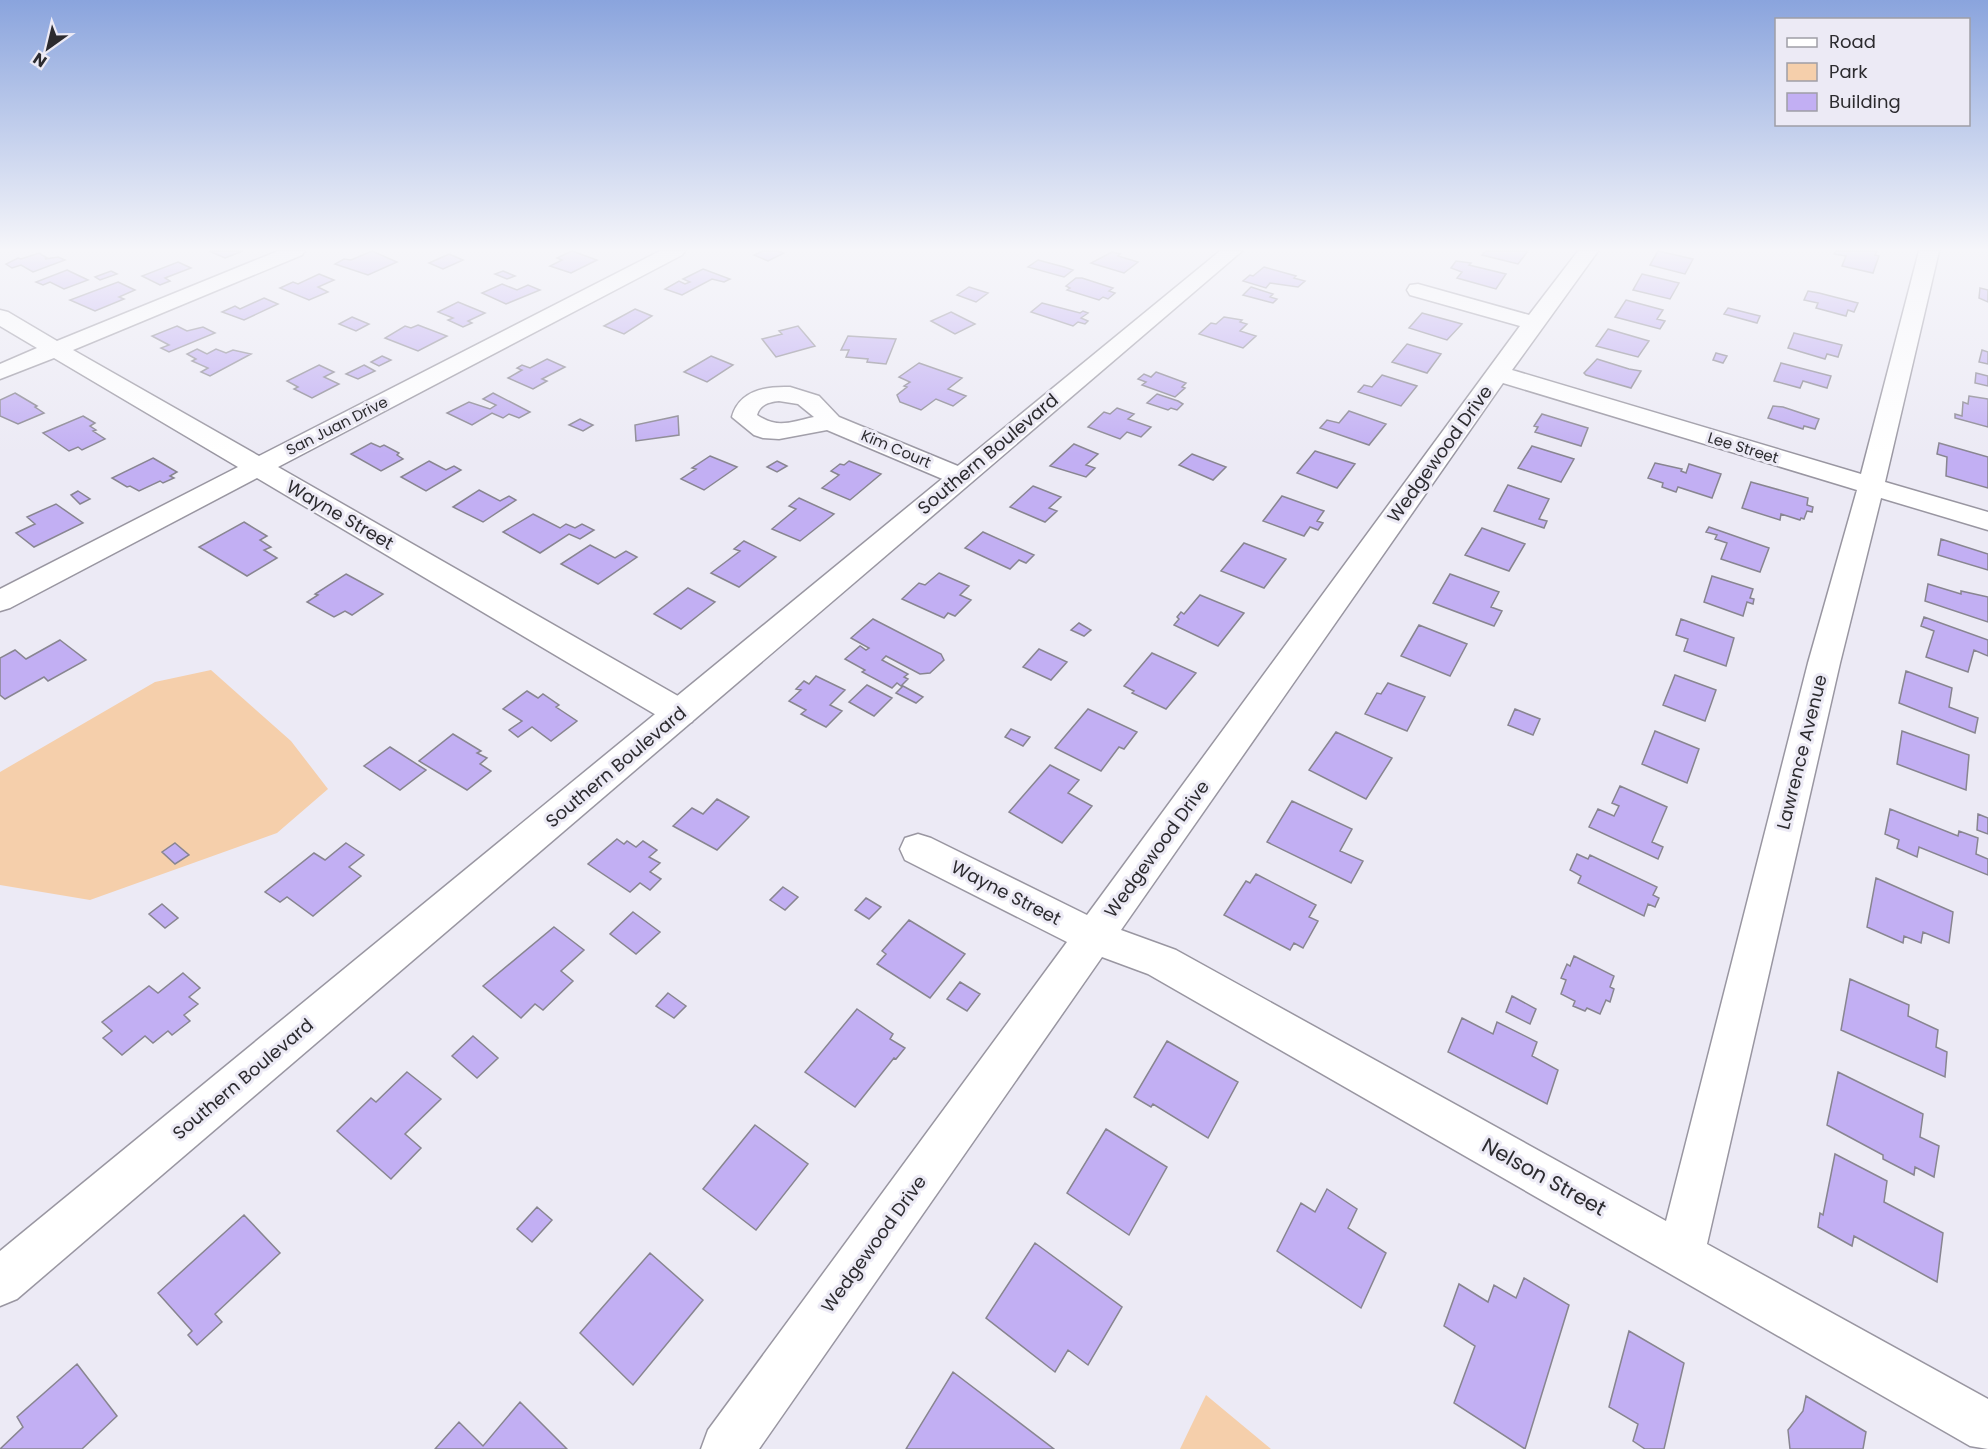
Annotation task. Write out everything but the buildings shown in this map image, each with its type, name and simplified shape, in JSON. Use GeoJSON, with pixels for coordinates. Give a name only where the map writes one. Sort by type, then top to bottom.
{"type":"FeatureCollection","features":[{"type":"Feature","properties":{"kind":"street","name":"Wayne Street"},"geometry":{"type":"LineString","coordinates":[[3,319],[680,713]]}},
{"type":"Feature","properties":{"kind":"street"},"geometry":{"type":"LineString","coordinates":[[0,372],[131,319]]}},
{"type":"Feature","properties":{"kind":"street","name":"San Juan Drive"},"geometry":{"type":"LineString","coordinates":[[0,601],[544,319]]}},
{"type":"Feature","properties":{"kind":"street","name":"Southern Boulevard"},"geometry":{"type":"LineString","coordinates":[[0,1282],[1151,319]]}},
{"type":"Feature","properties":{"kind":"street"},"geometry":{"type":"LineString","coordinates":[[1519,319],[1534,323]]}},
{"type":"Feature","properties":{"kind":"street","name":"Wedgewood Drive"},"geometry":{"type":"LineString","coordinates":[[727,1449],[1537,319]]}},
{"type":"Feature","properties":{"kind":"street","name":"Lawrence Avenue"},"geometry":{"type":"LineString","coordinates":[[1681,1254],[1824,663],[1912,319]]}},
{"type":"Feature","properties":{"kind":"street","name":"Lee Street"},"geometry":{"type":"LineString","coordinates":[[1498,374],[1988,521]]}},
{"type":"Feature","properties":{"kind":"street","name":"Kim Court"},"geometry":{"type":"LineString","coordinates":[[830,422],[961,477]]}},
{"type":"Feature","properties":{"kind":"street","name":"Wayne Street"},"geometry":{"type":"LineString","coordinates":[[918,849],[1094,937]]}},
{"type":"Feature","properties":{"kind":"street","name":"Nelson Street"},"geometry":{"type":"LineString","coordinates":[[1094,937],[1162,963],[1988,1428]]}},
{"type":"Feature","properties":{"kind":"green space"},"geometry":{"type":"Polygon","coordinates":[[[211,670],[291,741],[328,789],[277,833],[90,900],[0,885],[0,772],[155,682],[211,670]]]}},
{"type":"Feature","properties":{"kind":"green space"},"geometry":{"type":"Polygon","coordinates":[[[1206,1395],[1271,1449],[1180,1449],[1206,1395]]]}}]}
